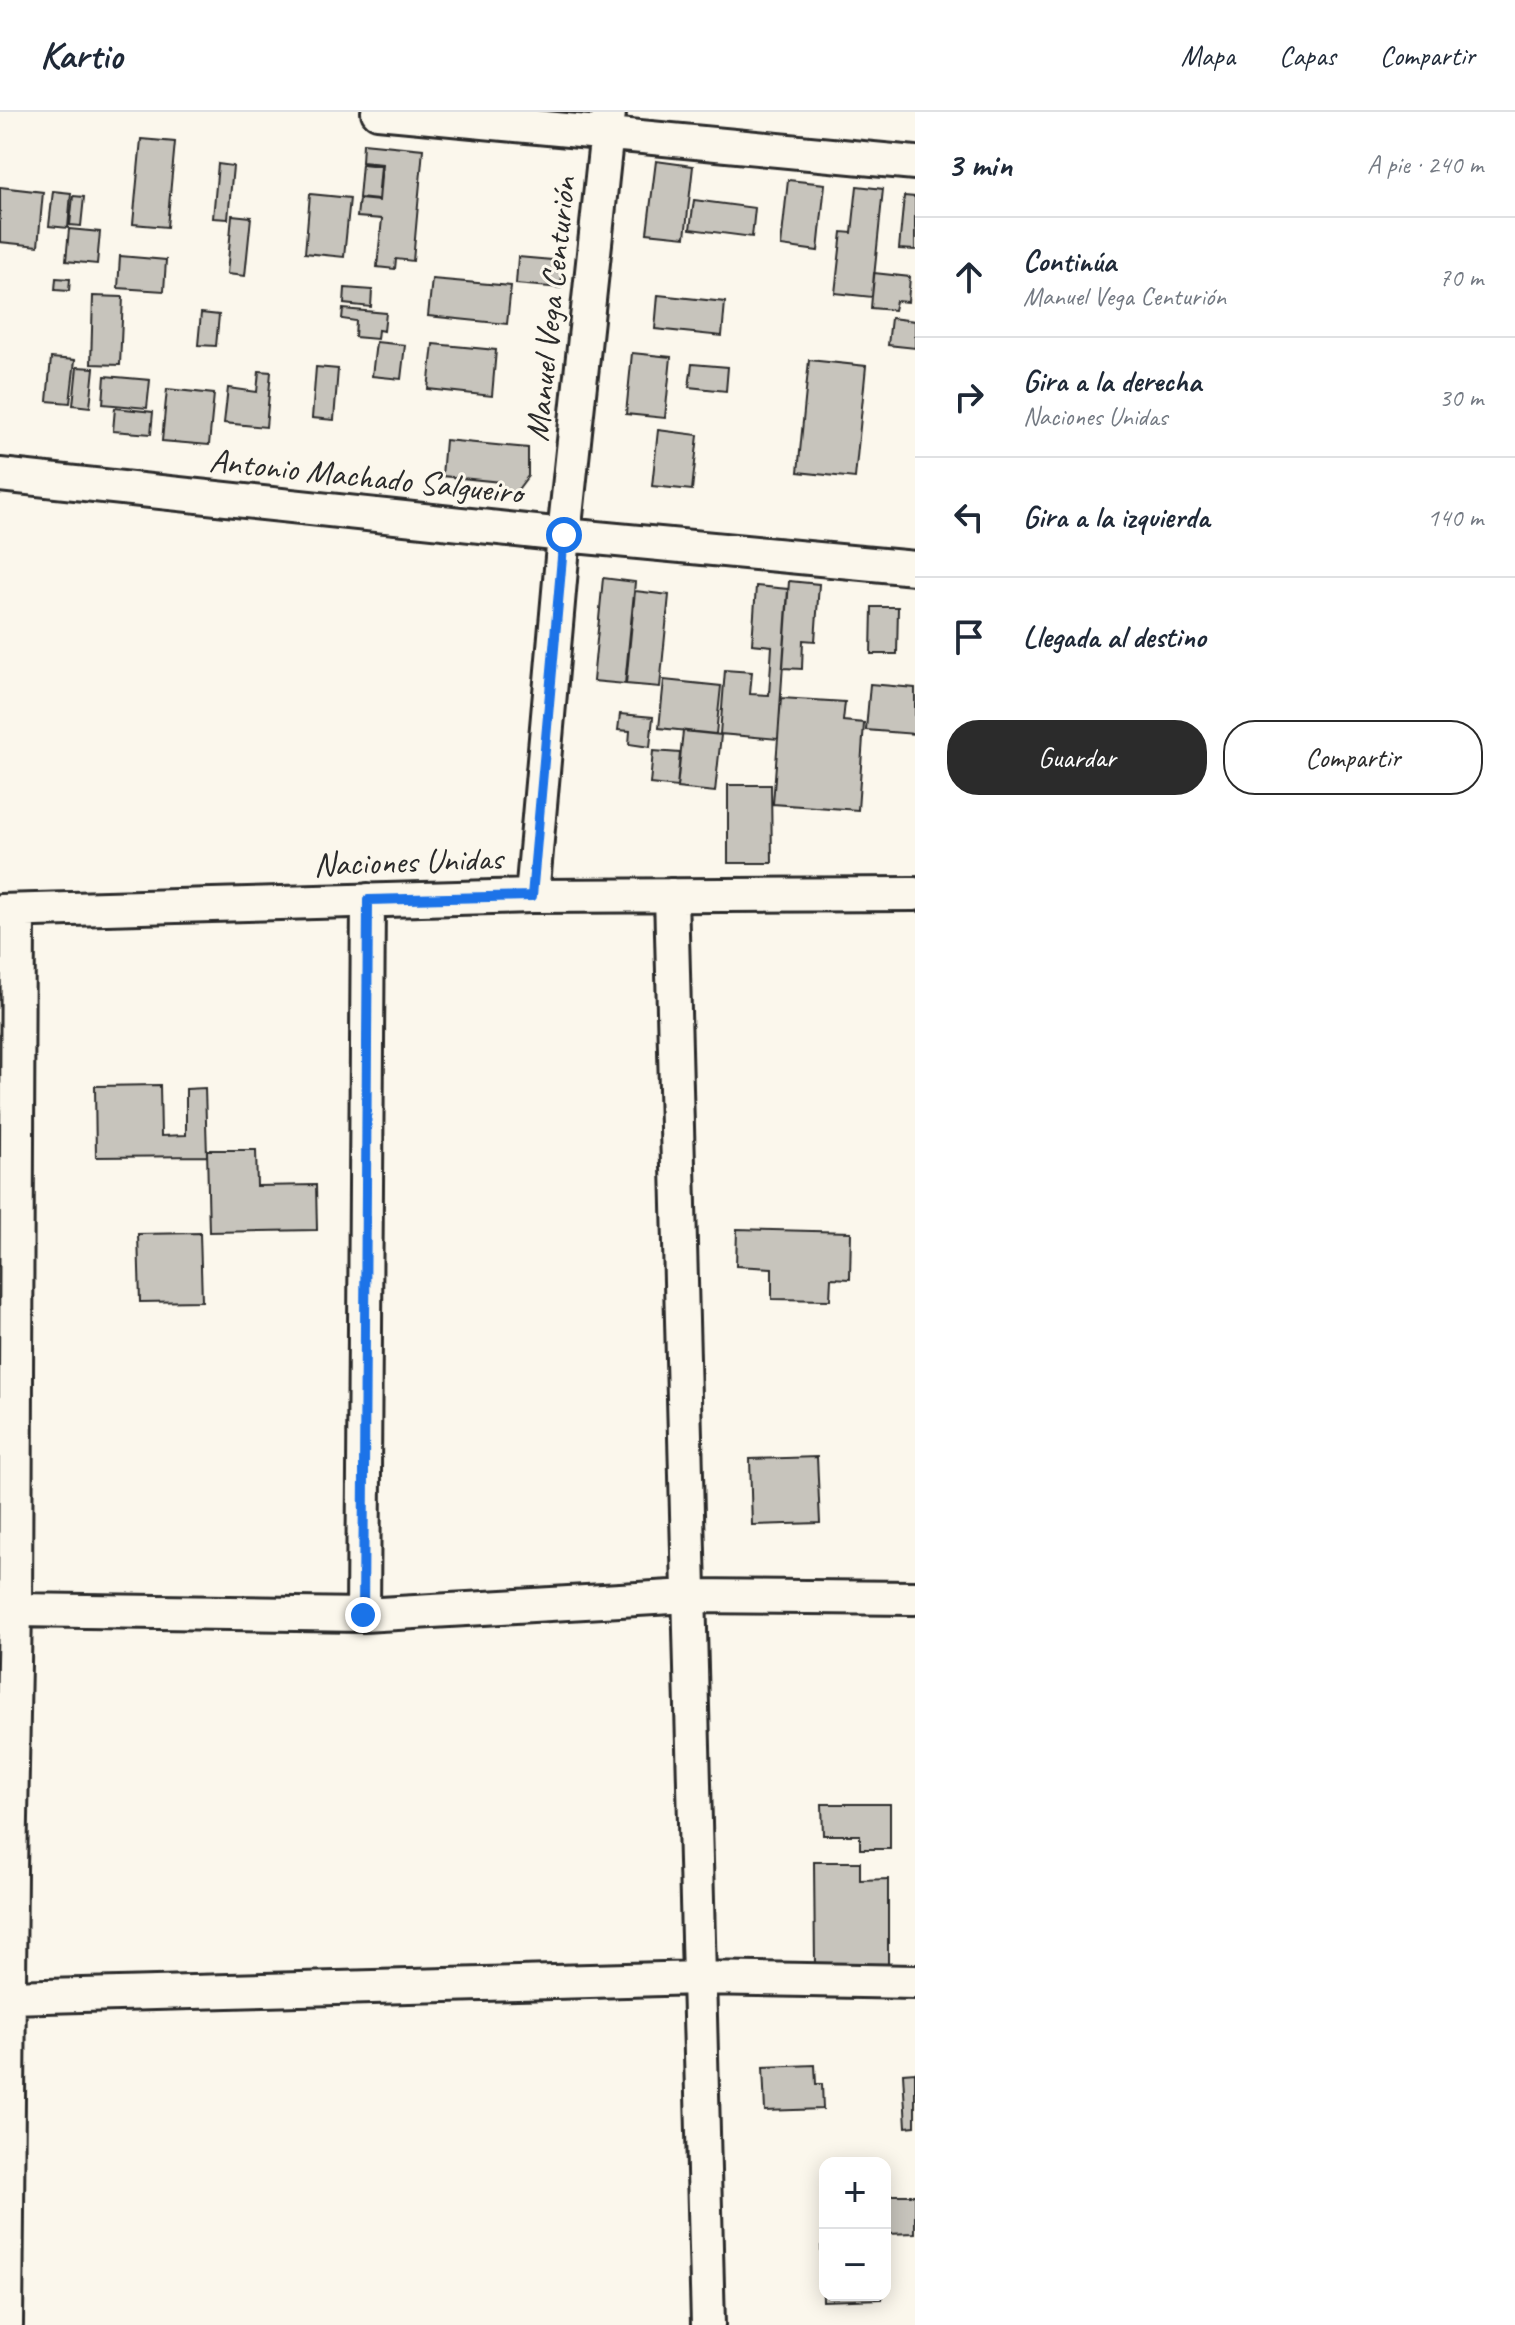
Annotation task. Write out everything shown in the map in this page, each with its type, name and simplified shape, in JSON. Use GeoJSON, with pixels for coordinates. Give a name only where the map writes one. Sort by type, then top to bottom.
{"type":"FeatureCollection","features":[{"type":"Feature","properties":{"kind":"street"},"geometry":{"type":"LineString","coordinates":[[378,112],[608,123],[915,163]]}},
{"type":"Feature","properties":{"kind":"street","name":"Manuel Vega Centurión"},"geometry":{"type":"LineString","coordinates":[[532,896],[564,535],[608,123]]}},
{"type":"Feature","properties":{"kind":"street","name":"Antonio Machado Salgueiro"},"geometry":{"type":"LineString","coordinates":[[0,475],[564,535],[915,568]]}},
{"type":"Feature","properties":{"kind":"street","name":"Naciones Unidas"},"geometry":{"type":"LineString","coordinates":[[9,911],[532,896],[915,894]]}},
{"type":"Feature","properties":{"kind":"street"},"geometry":{"type":"LineString","coordinates":[[671,895],[708,2325]]}},
{"type":"Feature","properties":{"kind":"street"},"geometry":{"type":"LineString","coordinates":[[363,1615],[368,900]]}},
{"type":"Feature","properties":{"kind":"street"},"geometry":{"type":"LineString","coordinates":[[6,2325],[4,2237],[9,1997],[5,1870],[15,1610],[9,911]]}},
{"type":"Feature","properties":{"kind":"street"},"geometry":{"type":"LineString","coordinates":[[15,1610],[363,1615],[689,1596],[915,1598]]}},
{"type":"Feature","properties":{"kind":"street"},"geometry":{"type":"LineString","coordinates":[[9,1997],[699,1978],[915,1982]]}},
{"type":"Feature","properties":{"kind":"building"},"geometry":{"type":"Polygon","coordinates":[[[141,139],[175,142],[167,227],[133,224],[141,139]]]}},
{"type":"Feature","properties":{"kind":"building"},"geometry":{"type":"Polygon","coordinates":[[[363,143],[423,149],[413,261],[396,259],[395,269],[377,267],[382,219],[357,217],[359,199],[379,201],[382,164],[362,162],[363,143]]]}},
{"type":"Feature","properties":{"kind":"building"},"geometry":{"type":"Polygon","coordinates":[[[656,161],[693,166],[685,237],[647,233],[656,161]]]}},
{"type":"Feature","properties":{"kind":"building"},"geometry":{"type":"Polygon","coordinates":[[[218,164],[233,166],[228,219],[213,218],[218,164]]]}},
{"type":"Feature","properties":{"kind":"building"},"geometry":{"type":"Polygon","coordinates":[[[362,164],[381,166],[378,200],[359,198],[362,164]]]}},
{"type":"Feature","properties":{"kind":"building"},"geometry":{"type":"Polygon","coordinates":[[[788,180],[825,184],[818,251],[781,246],[788,180]]]}},
{"type":"Feature","properties":{"kind":"building"},"geometry":{"type":"Polygon","coordinates":[[[857,186],[883,189],[872,297],[835,293],[842,232],[852,233],[857,186]]]}},
{"type":"Feature","properties":{"kind":"building"},"geometry":{"type":"Polygon","coordinates":[[[0,187],[43,192],[38,246],[0,242],[0,187]]]}},
{"type":"Feature","properties":{"kind":"building"},"geometry":{"type":"Polygon","coordinates":[[[53,191],[71,193],[68,228],[49,226],[53,191]]]}},
{"type":"Feature","properties":{"kind":"building"},"geometry":{"type":"Polygon","coordinates":[[[310,194],[350,198],[344,257],[305,253],[310,194]]]}},
{"type":"Feature","properties":{"kind":"building"},"geometry":{"type":"Polygon","coordinates":[[[73,196],[84,197],[81,226],[70,225],[73,196]]]}},
{"type":"Feature","properties":{"kind":"building"},"geometry":{"type":"Polygon","coordinates":[[[904,196],[915,197],[915,250],[899,249],[904,196]]]}},
{"type":"Feature","properties":{"kind":"building"},"geometry":{"type":"Polygon","coordinates":[[[694,200],[755,208],[752,237],[690,229],[694,200]]]}},
{"type":"Feature","properties":{"kind":"building"},"geometry":{"type":"Polygon","coordinates":[[[232,215],[251,217],[245,276],[227,274],[232,215]]]}},
{"type":"Feature","properties":{"kind":"building"},"geometry":{"type":"Polygon","coordinates":[[[69,229],[100,232],[97,264],[66,261],[69,229]]]}},
{"type":"Feature","properties":{"kind":"building"},"geometry":{"type":"Polygon","coordinates":[[[120,256],[166,260],[164,291],[118,288],[120,256]]]}},
{"type":"Feature","properties":{"kind":"building"},"geometry":{"type":"Polygon","coordinates":[[[518,257],[563,261],[561,288],[516,284],[518,257]]]}},
{"type":"Feature","properties":{"kind":"building"},"geometry":{"type":"Polygon","coordinates":[[[874,273],[910,277],[908,302],[896,301],[894,310],[871,308],[874,273]]]}},
{"type":"Feature","properties":{"kind":"building"},"geometry":{"type":"Polygon","coordinates":[[[56,278],[70,279],[69,291],[55,290],[56,278]]]}},
{"type":"Feature","properties":{"kind":"building"},"geometry":{"type":"Polygon","coordinates":[[[432,279],[511,286],[507,324],[428,316],[432,279]]]}},
{"type":"Feature","properties":{"kind":"building"},"geometry":{"type":"Polygon","coordinates":[[[345,288],[372,290],[371,307],[344,304],[345,288]]]}},
{"type":"Feature","properties":{"kind":"building"},"geometry":{"type":"Polygon","coordinates":[[[658,295],[725,302],[722,336],[655,329],[658,295]]]}},
{"type":"Feature","properties":{"kind":"building"},"geometry":{"type":"Polygon","coordinates":[[[93,296],[123,297],[120,365],[91,364],[93,296]]]}},
{"type":"Feature","properties":{"kind":"building"},"geometry":{"type":"Polygon","coordinates":[[[343,309],[386,313],[384,331],[378,330],[377,339],[355,337],[356,321],[342,319],[343,309]]]}},
{"type":"Feature","properties":{"kind":"building"},"geometry":{"type":"Polygon","coordinates":[[[201,313],[219,315],[216,346],[198,345],[201,313]]]}},
{"type":"Feature","properties":{"kind":"building"},"geometry":{"type":"Polygon","coordinates":[[[891,318],[915,321],[915,348],[888,345],[891,318]]]}},
{"type":"Feature","properties":{"kind":"building"},"geometry":{"type":"Polygon","coordinates":[[[376,342],[405,345],[401,379],[372,376],[376,342]]]}},
{"type":"Feature","properties":{"kind":"building"},"geometry":{"type":"Polygon","coordinates":[[[433,344],[496,350],[492,396],[428,389],[433,344]]]}},
{"type":"Feature","properties":{"kind":"building"},"geometry":{"type":"Polygon","coordinates":[[[632,353],[671,357],[665,418],[626,414],[632,353]]]}},
{"type":"Feature","properties":{"kind":"building"},"geometry":{"type":"Polygon","coordinates":[[[51,358],[75,360],[70,403],[47,401],[51,358]]]}},
{"type":"Feature","properties":{"kind":"building"},"geometry":{"type":"Polygon","coordinates":[[[809,360],[866,366],[855,478],[798,472],[809,360]]]}},
{"type":"Feature","properties":{"kind":"building"},"geometry":{"type":"Polygon","coordinates":[[[692,364],[728,367],[726,391],[689,387],[692,364]]]}},
{"type":"Feature","properties":{"kind":"building"},"geometry":{"type":"Polygon","coordinates":[[[77,367],[94,368],[90,407],[73,405],[77,367]]]}},
{"type":"Feature","properties":{"kind":"building"},"geometry":{"type":"Polygon","coordinates":[[[316,367],[338,369],[334,420],[312,418],[316,367]]]}},
{"type":"Feature","properties":{"kind":"building"},"geometry":{"type":"Polygon","coordinates":[[[259,371],[271,372],[266,427],[224,423],[228,388],[257,392],[259,371]]]}},
{"type":"Feature","properties":{"kind":"building"},"geometry":{"type":"Polygon","coordinates":[[[105,376],[150,380],[147,408],[103,404],[105,376]]]}},
{"type":"Feature","properties":{"kind":"building"},"geometry":{"type":"Polygon","coordinates":[[[167,389],[214,394],[209,445],[162,441],[167,389]]]}},
{"type":"Feature","properties":{"kind":"building"},"geometry":{"type":"Polygon","coordinates":[[[115,408],[153,412],[151,434],[113,431],[115,408]]]}},
{"type":"Feature","properties":{"kind":"building"},"geometry":{"type":"Polygon","coordinates":[[[658,430],[698,435],[692,490],[652,486],[658,430]]]}},
{"type":"Feature","properties":{"kind":"building"},"geometry":{"type":"Polygon","coordinates":[[[445,440],[528,448],[528,476],[516,492],[499,491],[500,482],[442,476],[445,440]]]}},
{"type":"Feature","properties":{"kind":"building"},"geometry":{"type":"Polygon","coordinates":[[[603,578],[635,582],[625,684],[593,681],[603,578]]]}},
{"type":"Feature","properties":{"kind":"building"},"geometry":{"type":"Polygon","coordinates":[[[789,581],[819,584],[815,641],[803,640],[802,669],[783,668],[789,581]]]}},
{"type":"Feature","properties":{"kind":"building"},"geometry":{"type":"Polygon","coordinates":[[[756,586],[788,589],[778,739],[720,734],[725,670],[752,672],[750,694],[769,695],[772,646],[752,644],[756,586]]]}},
{"type":"Feature","properties":{"kind":"building"},"geometry":{"type":"Polygon","coordinates":[[[635,591],[669,595],[660,687],[626,684],[635,591]]]}},
{"type":"Feature","properties":{"kind":"building"},"geometry":{"type":"Polygon","coordinates":[[[872,607],[898,607],[897,654],[871,654],[872,607]]]}},
{"type":"Feature","properties":{"kind":"building"},"geometry":{"type":"Polygon","coordinates":[[[664,680],[721,686],[716,734],[659,728],[664,680]]]}},
{"type":"Feature","properties":{"kind":"building"},"geometry":{"type":"Polygon","coordinates":[[[870,684],[915,688],[915,734],[866,730],[870,684]]]}},
{"type":"Feature","properties":{"kind":"building"},"geometry":{"type":"Polygon","coordinates":[[[781,698],[845,702],[843,721],[864,723],[858,810],[773,804],[781,698]]]}},
{"type":"Feature","properties":{"kind":"building"},"geometry":{"type":"Polygon","coordinates":[[[620,714],[653,717],[650,747],[629,744],[630,731],[618,730],[620,714]]]}},
{"type":"Feature","properties":{"kind":"building"},"geometry":{"type":"Polygon","coordinates":[[[683,731],[721,735],[715,792],[677,788],[683,731]]]}},
{"type":"Feature","properties":{"kind":"building"},"geometry":{"type":"Polygon","coordinates":[[[653,751],[680,753],[677,787],[650,784],[653,751]]]}},
{"type":"Feature","properties":{"kind":"building"},"geometry":{"type":"Polygon","coordinates":[[[728,785],[771,785],[772,863],[728,863],[728,785]]]}},
{"type":"Feature","properties":{"kind":"building"},"geometry":{"type":"Polygon","coordinates":[[[160,1085],[161,1136],[186,1135],[186,1089],[205,1088],[207,1156],[96,1157],[95,1086],[160,1085]]]}},
{"type":"Feature","properties":{"kind":"building"},"geometry":{"type":"Polygon","coordinates":[[[207,1150],[256,1150],[257,1186],[316,1185],[317,1230],[209,1232],[207,1150]]]}},
{"type":"Feature","properties":{"kind":"building"},"geometry":{"type":"Polygon","coordinates":[[[737,1229],[851,1232],[850,1279],[831,1278],[830,1300],[772,1299],[772,1268],[736,1266],[737,1229]]]}},
{"type":"Feature","properties":{"kind":"building"},"geometry":{"type":"Polygon","coordinates":[[[200,1233],[202,1301],[140,1302],[138,1234],[200,1233]]]}},
{"type":"Feature","properties":{"kind":"building"},"geometry":{"type":"Polygon","coordinates":[[[817,1457],[820,1523],[752,1525],[750,1459],[817,1457]]]}},
{"type":"Feature","properties":{"kind":"building"},"geometry":{"type":"Polygon","coordinates":[[[822,1804],[890,1804],[890,1849],[860,1849],[860,1835],[823,1835],[822,1804]]]}},
{"type":"Feature","properties":{"kind":"building"},"geometry":{"type":"Polygon","coordinates":[[[814,1862],[860,1862],[860,1880],[888,1879],[888,1966],[815,1966],[814,1862]]]}},
{"type":"Feature","properties":{"kind":"building"},"geometry":{"type":"Polygon","coordinates":[[[815,2065],[816,2084],[822,2084],[823,2109],[765,2111],[763,2067],[815,2065]]]}},
{"type":"Feature","properties":{"kind":"building"},"geometry":{"type":"Polygon","coordinates":[[[915,2072],[915,2126],[906,2127],[903,2073],[915,2072]]]}},
{"type":"Feature","properties":{"kind":"building"},"geometry":{"type":"Polygon","coordinates":[[[891,2195],[915,2195],[915,2233],[891,2234],[891,2195]]]}},
{"type":"Feature","properties":{"kind":"route"},"geometry":{"type":"LineString","coordinates":[[363,1615],[368,900],[532,896],[564,535]]}}]}
